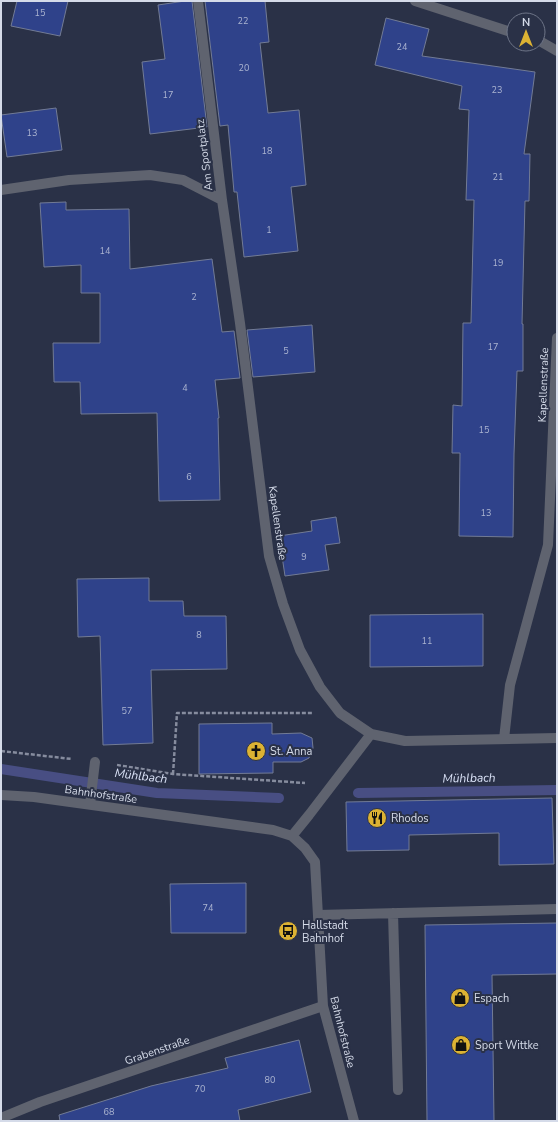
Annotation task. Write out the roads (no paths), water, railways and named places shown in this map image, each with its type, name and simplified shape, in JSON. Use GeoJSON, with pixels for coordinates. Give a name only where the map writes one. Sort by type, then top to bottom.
{"type":"FeatureCollection","features":[{"type":"Feature","properties":{"kind":"street","name":"Am Sportplatz"},"geometry":{"type":"LineString","coordinates":[[198,1],[222,200]]}},
{"type":"Feature","properties":{"kind":"street"},"geometry":{"type":"LineString","coordinates":[[415,1],[506,29]]}},
{"type":"Feature","properties":{"kind":"street"},"geometry":{"type":"LineString","coordinates":[[546,45],[557,51]]}},
{"type":"Feature","properties":{"kind":"street","name":"Am Sportplatz"},"geometry":{"type":"LineString","coordinates":[[1,190],[68,180],[150,175],[183,180],[222,200]]}},
{"type":"Feature","properties":{"kind":"street","name":"Kapellenstraße"},"geometry":{"type":"LineString","coordinates":[[222,200],[240,323],[269,556],[282,604],[300,650],[320,688],[340,713],[371,734],[405,741],[557,738]]}},
{"type":"Feature","properties":{"kind":"street","name":"Kapellenstraße"},"geometry":{"type":"LineString","coordinates":[[504,738],[510,685],[548,545],[557,338]]}},
{"type":"Feature","properties":{"kind":"street"},"geometry":{"type":"LineString","coordinates":[[292,836],[371,734]]}},
{"type":"Feature","properties":{"kind":"street"},"geometry":{"type":"LineString","coordinates":[[90,804],[95,766]]}},
{"type":"Feature","properties":{"kind":"street","name":"Bahnhofstraße"},"geometry":{"type":"LineString","coordinates":[[1,795],[34,797],[90,804],[273,830],[292,836],[305,848],[315,862],[322,1006],[354,1121]]}},
{"type":"Feature","properties":{"kind":"street"},"geometry":{"type":"LineString","coordinates":[[318,915],[557,909]]}},
{"type":"Feature","properties":{"kind":"street"},"geometry":{"type":"LineString","coordinates":[[393,913],[398,1090]]}},
{"type":"Feature","properties":{"kind":"street","name":"Grabenstraße"},"geometry":{"type":"LineString","coordinates":[[1,1118],[40,1102],[322,1006]]}},
{"type":"Feature","properties":{"kind":"waterway","name":"Mühlbach"},"geometry":{"type":"LineString","coordinates":[[1,769],[157,793],[279,798]]}},
{"type":"Feature","properties":{"kind":"waterway","name":"Mühlbach"},"geometry":{"type":"LineString","coordinates":[[358,793],[557,790]]}},
{"type":"Feature","properties":{"kind":"place","name":"St. Anna"},"geometry":{"type":"Point","coordinates":[256,751]}},
{"type":"Feature","properties":{"kind":"place","name":"Rhodos"},"geometry":{"type":"Point","coordinates":[377,818]}},
{"type":"Feature","properties":{"kind":"place","name":"Hallstadt Bahnhof"},"geometry":{"type":"Point","coordinates":[288,931]}},
{"type":"Feature","properties":{"kind":"place","name":"Espach"},"geometry":{"type":"Point","coordinates":[460,998]}},
{"type":"Feature","properties":{"kind":"place","name":"Sport Wittke"},"geometry":{"type":"Point","coordinates":[461,1045]}}]}
